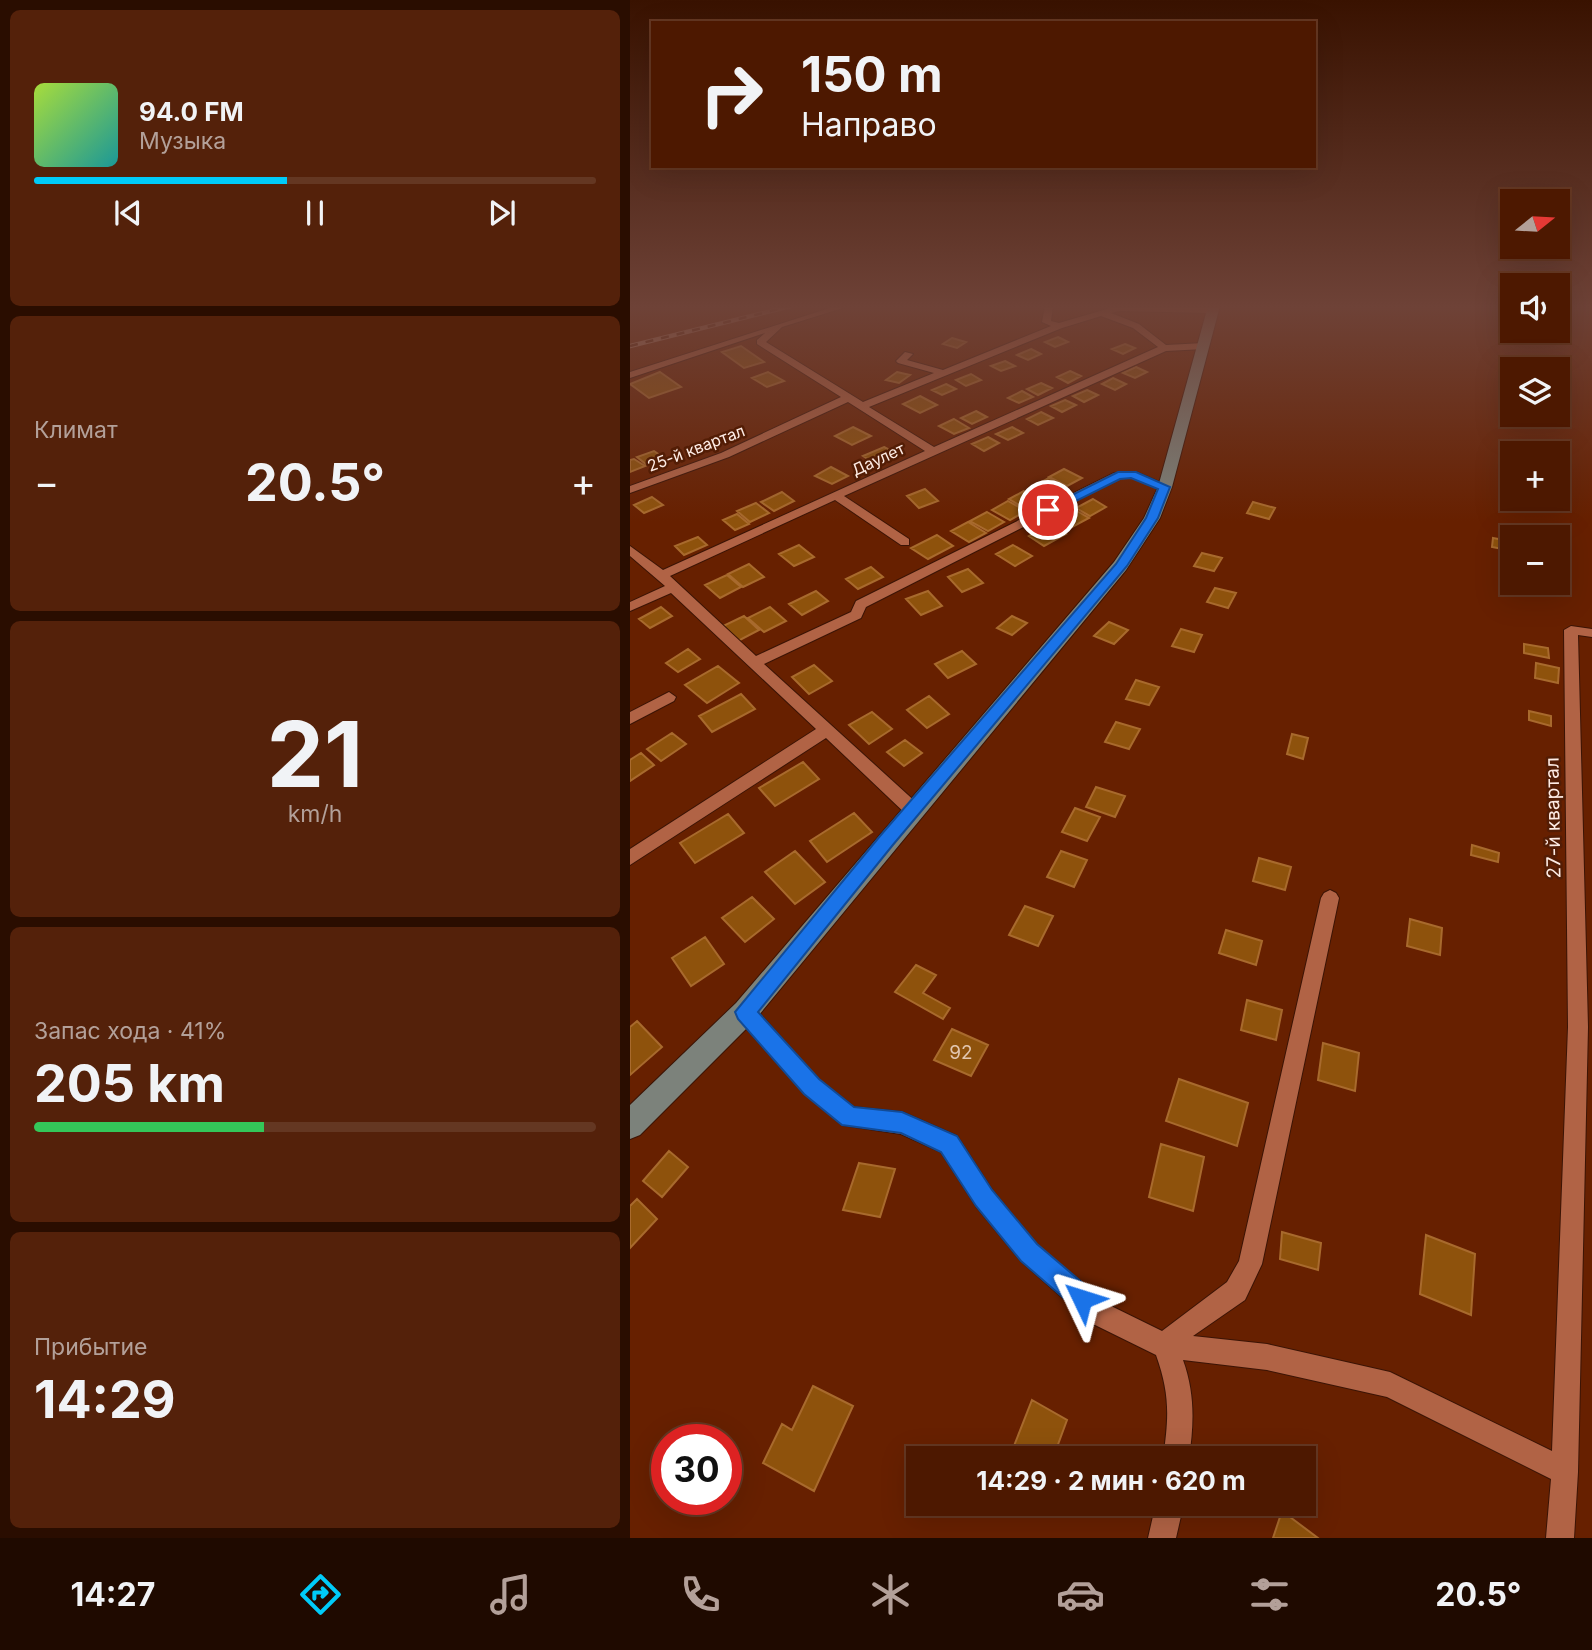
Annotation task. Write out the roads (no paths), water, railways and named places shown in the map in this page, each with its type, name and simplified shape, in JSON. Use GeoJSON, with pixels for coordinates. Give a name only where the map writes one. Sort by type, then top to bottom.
{"type":"FeatureCollection","features":[{"type":"Feature","properties":{"kind":"street","name":"Даулет"},"geometry":{"type":"LineString","coordinates":[[816,378],[933,452]]}},
{"type":"Feature","properties":{"kind":"street"},"geometry":{"type":"LineString","coordinates":[[862,406],[931,378]]}},
{"type":"Feature","properties":{"kind":"street"},"geometry":{"type":"LineString","coordinates":[[933,452],[1098,378]]}},
{"type":"Feature","properties":{"kind":"street"},"geometry":{"type":"LineString","coordinates":[[630,1125],[745,1012],[1120,566],[1152,518],[1165,487],[1195,378]]}},
{"type":"Feature","properties":{"kind":"street","name":"25-й квартал"},"geometry":{"type":"LineString","coordinates":[[630,490],[725,455],[848,398]]}},
{"type":"Feature","properties":{"kind":"street","name":"Даулет"},"geometry":{"type":"LineString","coordinates":[[662,575],[933,452]]}},
{"type":"Feature","properties":{"kind":"street"},"geometry":{"type":"LineString","coordinates":[[754,663],[856,615],[861,604],[1118,475],[1132,474],[1165,487]]}},
{"type":"Feature","properties":{"kind":"street"},"geometry":{"type":"LineString","coordinates":[[836,496],[905,542]]}},
{"type":"Feature","properties":{"kind":"street"},"geometry":{"type":"LineString","coordinates":[[630,550],[662,575],[913,810]]}},
{"type":"Feature","properties":{"kind":"street"},"geometry":{"type":"LineString","coordinates":[[630,607],[673,587]]}},
{"type":"Feature","properties":{"kind":"street","name":"27-й квартал"},"geometry":{"type":"LineString","coordinates":[[1565,1472],[1578,1027],[1571,630],[1592,633]]}},
{"type":"Feature","properties":{"kind":"street"},"geometry":{"type":"LineString","coordinates":[[630,719],[669,697]]}},
{"type":"Feature","properties":{"kind":"street"},"geometry":{"type":"LineString","coordinates":[[630,858],[826,730]]}},
{"type":"Feature","properties":{"kind":"street"},"geometry":{"type":"LineString","coordinates":[[1165,1346],[1178,1332],[1236,1291],[1250,1264],[1330,898]]}},
{"type":"Feature","properties":{"kind":"street"},"geometry":{"type":"LineString","coordinates":[[745,1012],[811,1086],[850,1117],[902,1123],[949,1144],[984,1198],[1029,1253],[1100,1314],[1165,1346],[1267,1357],[1390,1385],[1565,1472],[1560,1538]]}},
{"type":"Feature","properties":{"kind":"street"},"geometry":{"type":"LineString","coordinates":[[1165,1346],[1180,1384],[1178,1446]]}},
{"type":"Feature","properties":{"kind":"street"},"geometry":{"type":"LineString","coordinates":[[1162,1538],[1167,1516]]}}]}
